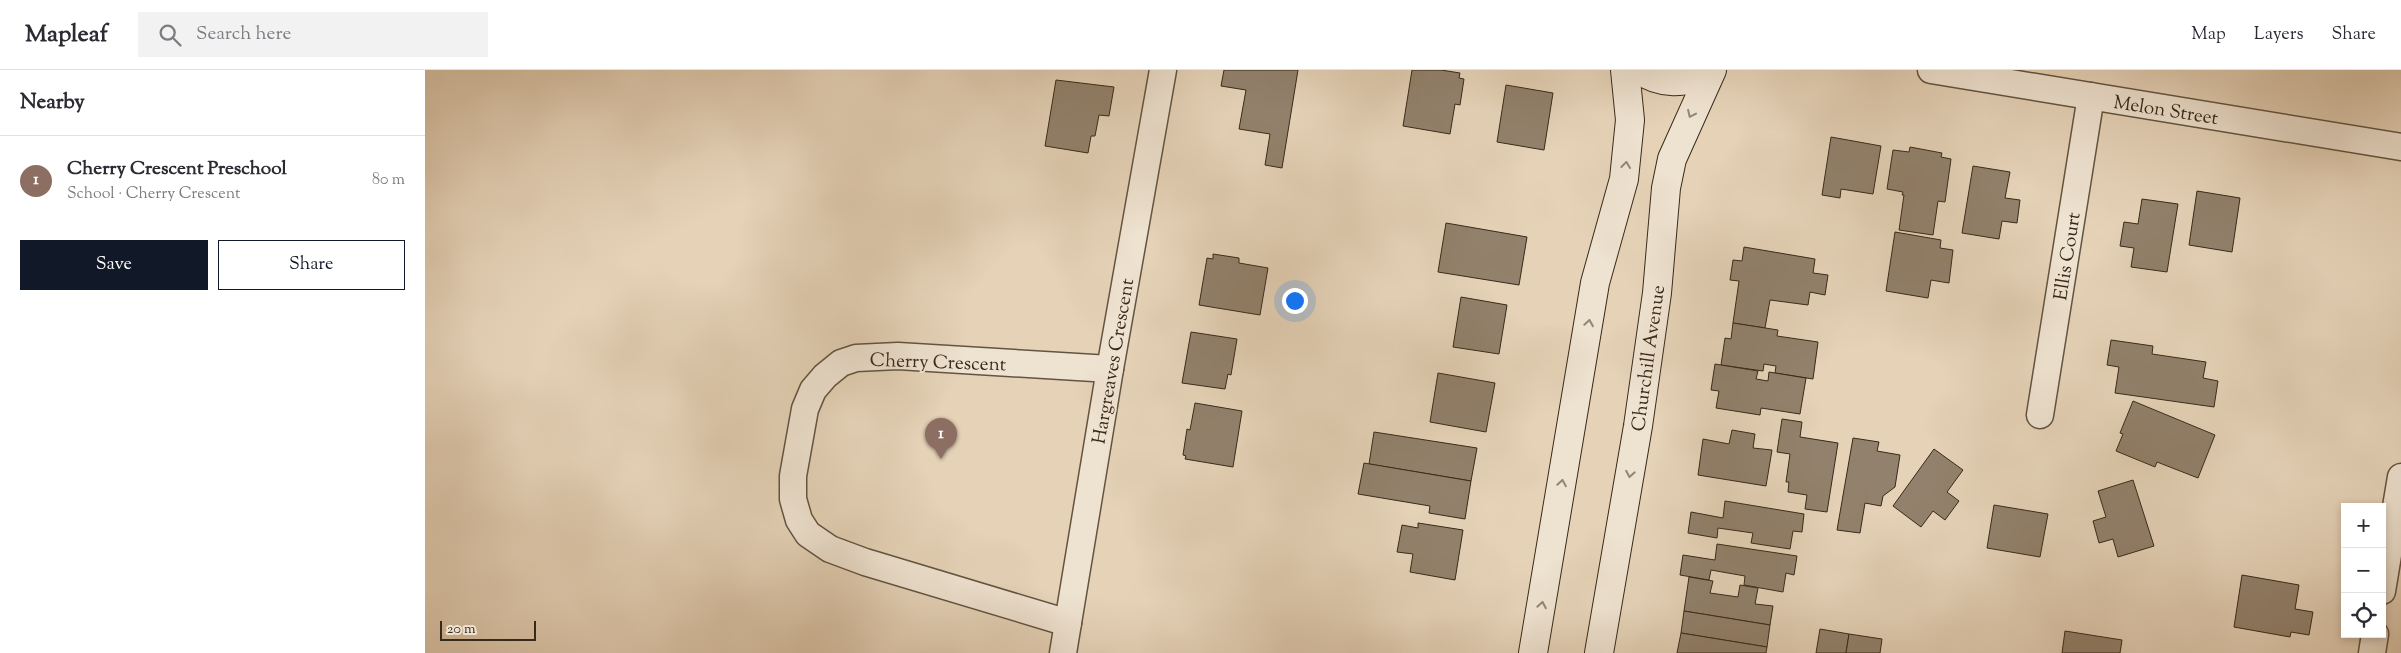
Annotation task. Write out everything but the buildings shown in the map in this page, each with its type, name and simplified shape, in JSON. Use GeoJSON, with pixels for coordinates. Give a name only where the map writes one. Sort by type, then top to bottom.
{"type":"FeatureCollection","features":[{"type":"Feature","properties":{"kind":"main road"},"geometry":{"type":"LineString","coordinates":[[1533,653],[1595,283],[1624,180],[1630,120],[1625,70]]}},
{"type":"Feature","properties":{"kind":"main road"},"geometry":{"type":"LineString","coordinates":[[1640,70],[1648,76],[1666,81],[1685,80],[1705,70]]}},
{"type":"Feature","properties":{"kind":"main road","name":"Churchill Avenue"},"geometry":{"type":"LineString","coordinates":[[1599,653],[1638,426],[1657,293],[1666,188],[1672,159],[1712,70]]}},
{"type":"Feature","properties":{"kind":"street","name":"Hargreaves Crescent"},"geometry":{"type":"LineString","coordinates":[[1063,653],[1110,369],[1163,70]]}},
{"type":"Feature","properties":{"kind":"street","name":"Melon Street"},"geometry":{"type":"LineString","coordinates":[[1931,70],[2401,146]]}},
{"type":"Feature","properties":{"kind":"street","name":"Ellis Court"},"geometry":{"type":"LineString","coordinates":[[2040,416],[2091,96]]}},
{"type":"Feature","properties":{"kind":"street","name":"Cherry Crescent"},"geometry":{"type":"LineString","coordinates":[[1068,623],[865,562],[829,549],[808,534],[799,520],[793,498],[793,476],[805,409],[813,390],[825,376],[841,364],[857,358],[898,356],[1110,369]]}},
{"type":"Feature","properties":{"kind":"street"},"geometry":{"type":"LineString","coordinates":[[2386,567],[2401,477]]}},
{"type":"Feature","properties":{"kind":"street"},"geometry":{"type":"LineString","coordinates":[[2372,653],[2374,638]]}},
{"type":"Feature","properties":{"kind":"place","name":"Cherry Crescent Preschool"},"geometry":{"type":"Point","coordinates":[941,459]}}]}
